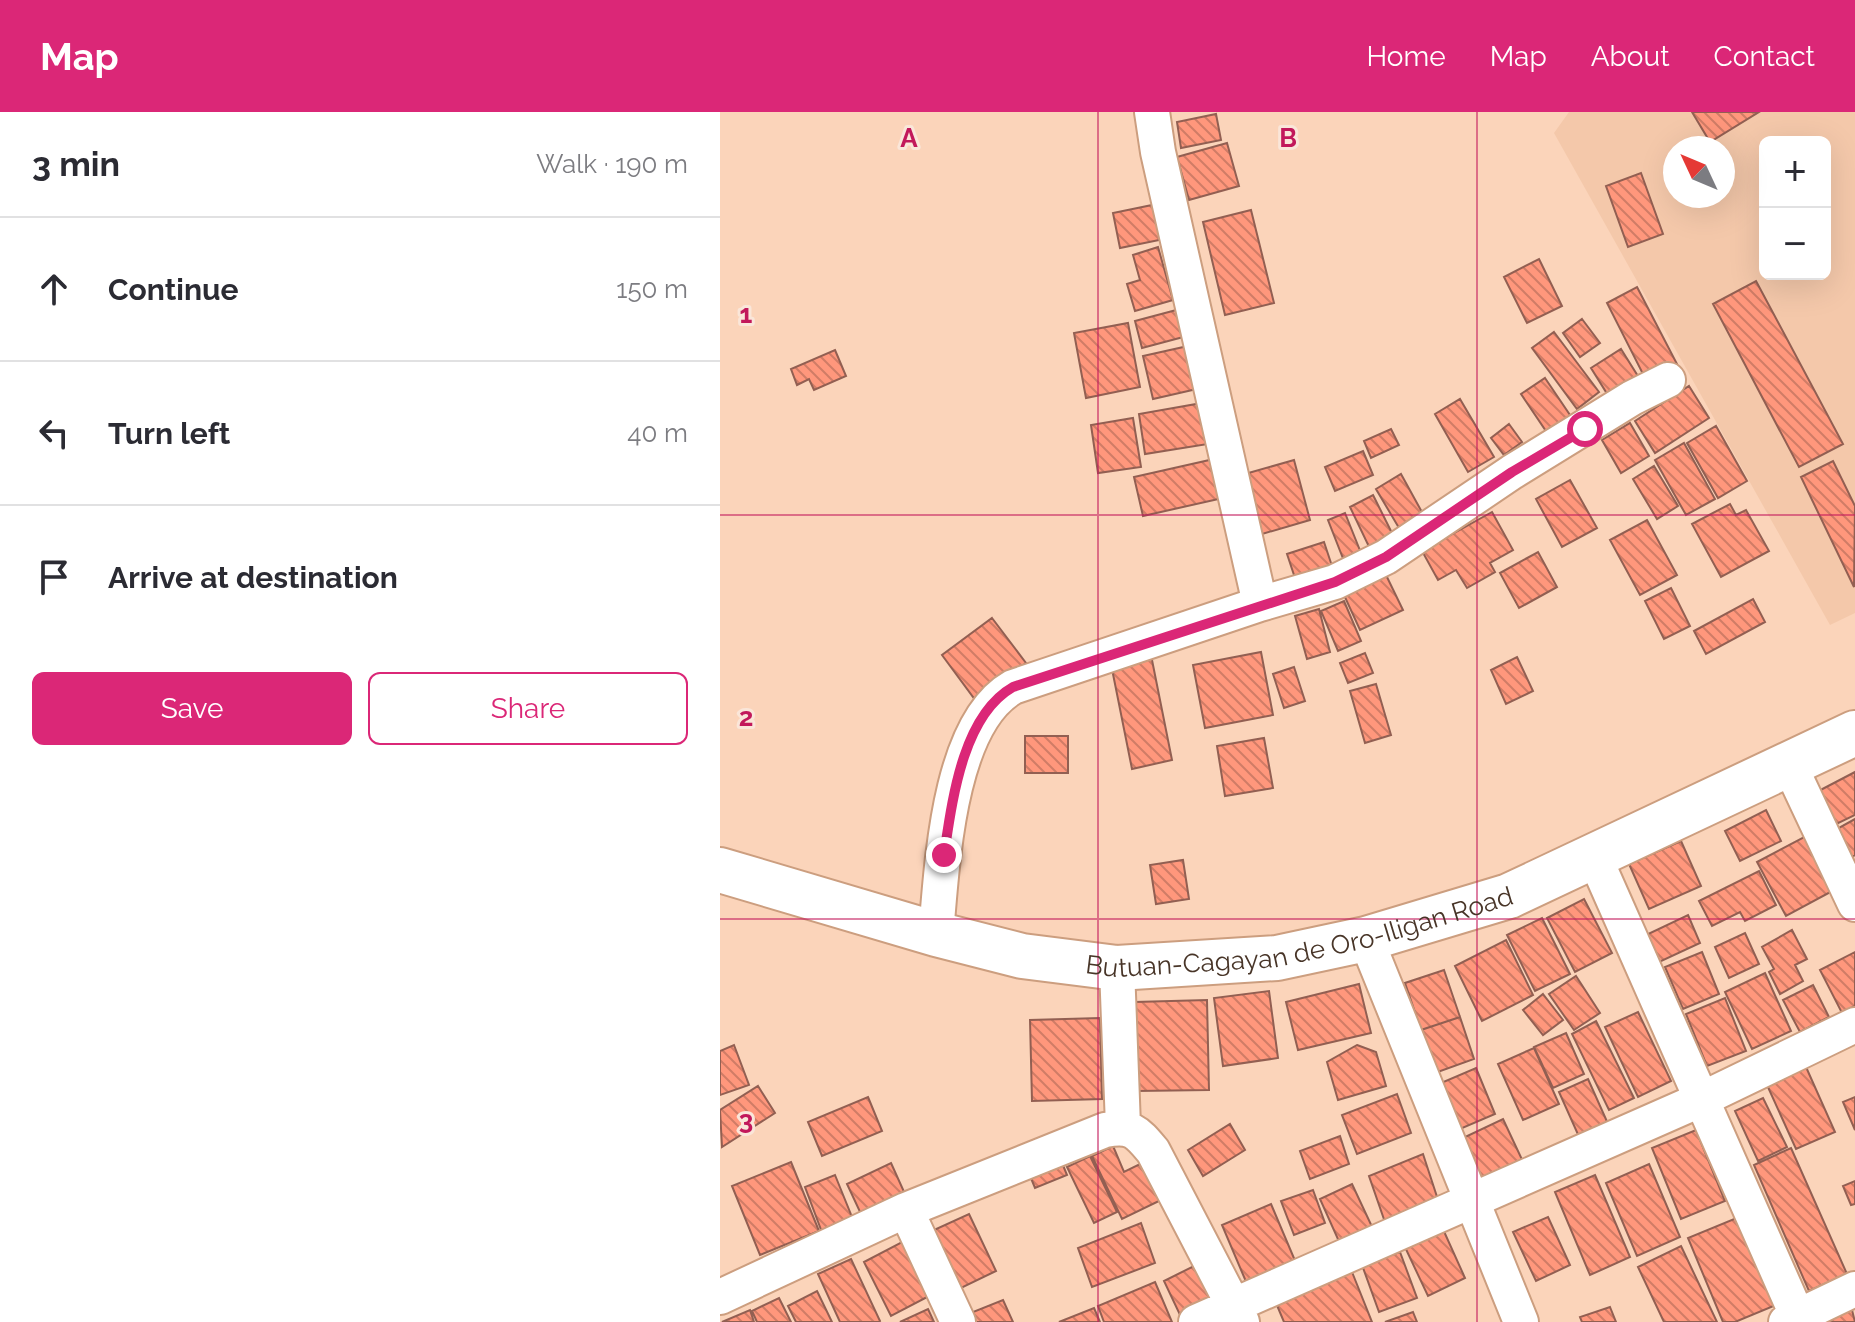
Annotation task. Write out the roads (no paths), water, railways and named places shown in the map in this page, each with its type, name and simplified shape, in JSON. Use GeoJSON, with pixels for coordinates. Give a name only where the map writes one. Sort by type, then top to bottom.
{"type":"FeatureCollection","features":[{"type":"Feature","properties":{"kind":"highway","name":"Butuan-Cagayan de Oro-Iligan Road"},"geometry":{"type":"LineString","coordinates":[[720,870],[1022,956],[1117,968],[1277,958],[1366,939],[1509,896],[1855,733]]}},
{"type":"Feature","properties":{"kind":"street"},"geometry":{"type":"LineString","coordinates":[[1152,112],[1158,152],[1260,604]]}},
{"type":"Feature","properties":{"kind":"street"},"geometry":{"type":"LineString","coordinates":[[936,934],[951,804],[979,721],[1002,693],[1260,604],[1335,582],[1386,557],[1512,472],[1632,398],[1668,380]]}},
{"type":"Feature","properties":{"kind":"street"},"geometry":{"type":"LineString","coordinates":[[1789,764],[1855,904]]}},
{"type":"Feature","properties":{"kind":"street"},"geometry":{"type":"LineString","coordinates":[[1594,856],[1795,1320],[1855,1289]]}},
{"type":"Feature","properties":{"kind":"street"},"geometry":{"type":"LineString","coordinates":[[1366,939],[1521,1322]]}},
{"type":"Feature","properties":{"kind":"street"},"geometry":{"type":"LineString","coordinates":[[1117,968],[1123,1126]]}},
{"type":"Feature","properties":{"kind":"street"},"geometry":{"type":"LineString","coordinates":[[1196,1322],[1238,1313],[1472,1200],[1700,1100],[1855,1025]]}},
{"type":"Feature","properties":{"kind":"street"},"geometry":{"type":"LineString","coordinates":[[720,1297],[906,1210],[1105,1130],[1123,1126],[1137,1133],[1153,1151],[1238,1313]]}},
{"type":"Feature","properties":{"kind":"street"},"geometry":{"type":"LineString","coordinates":[[906,1210],[958,1322]]}}]}
